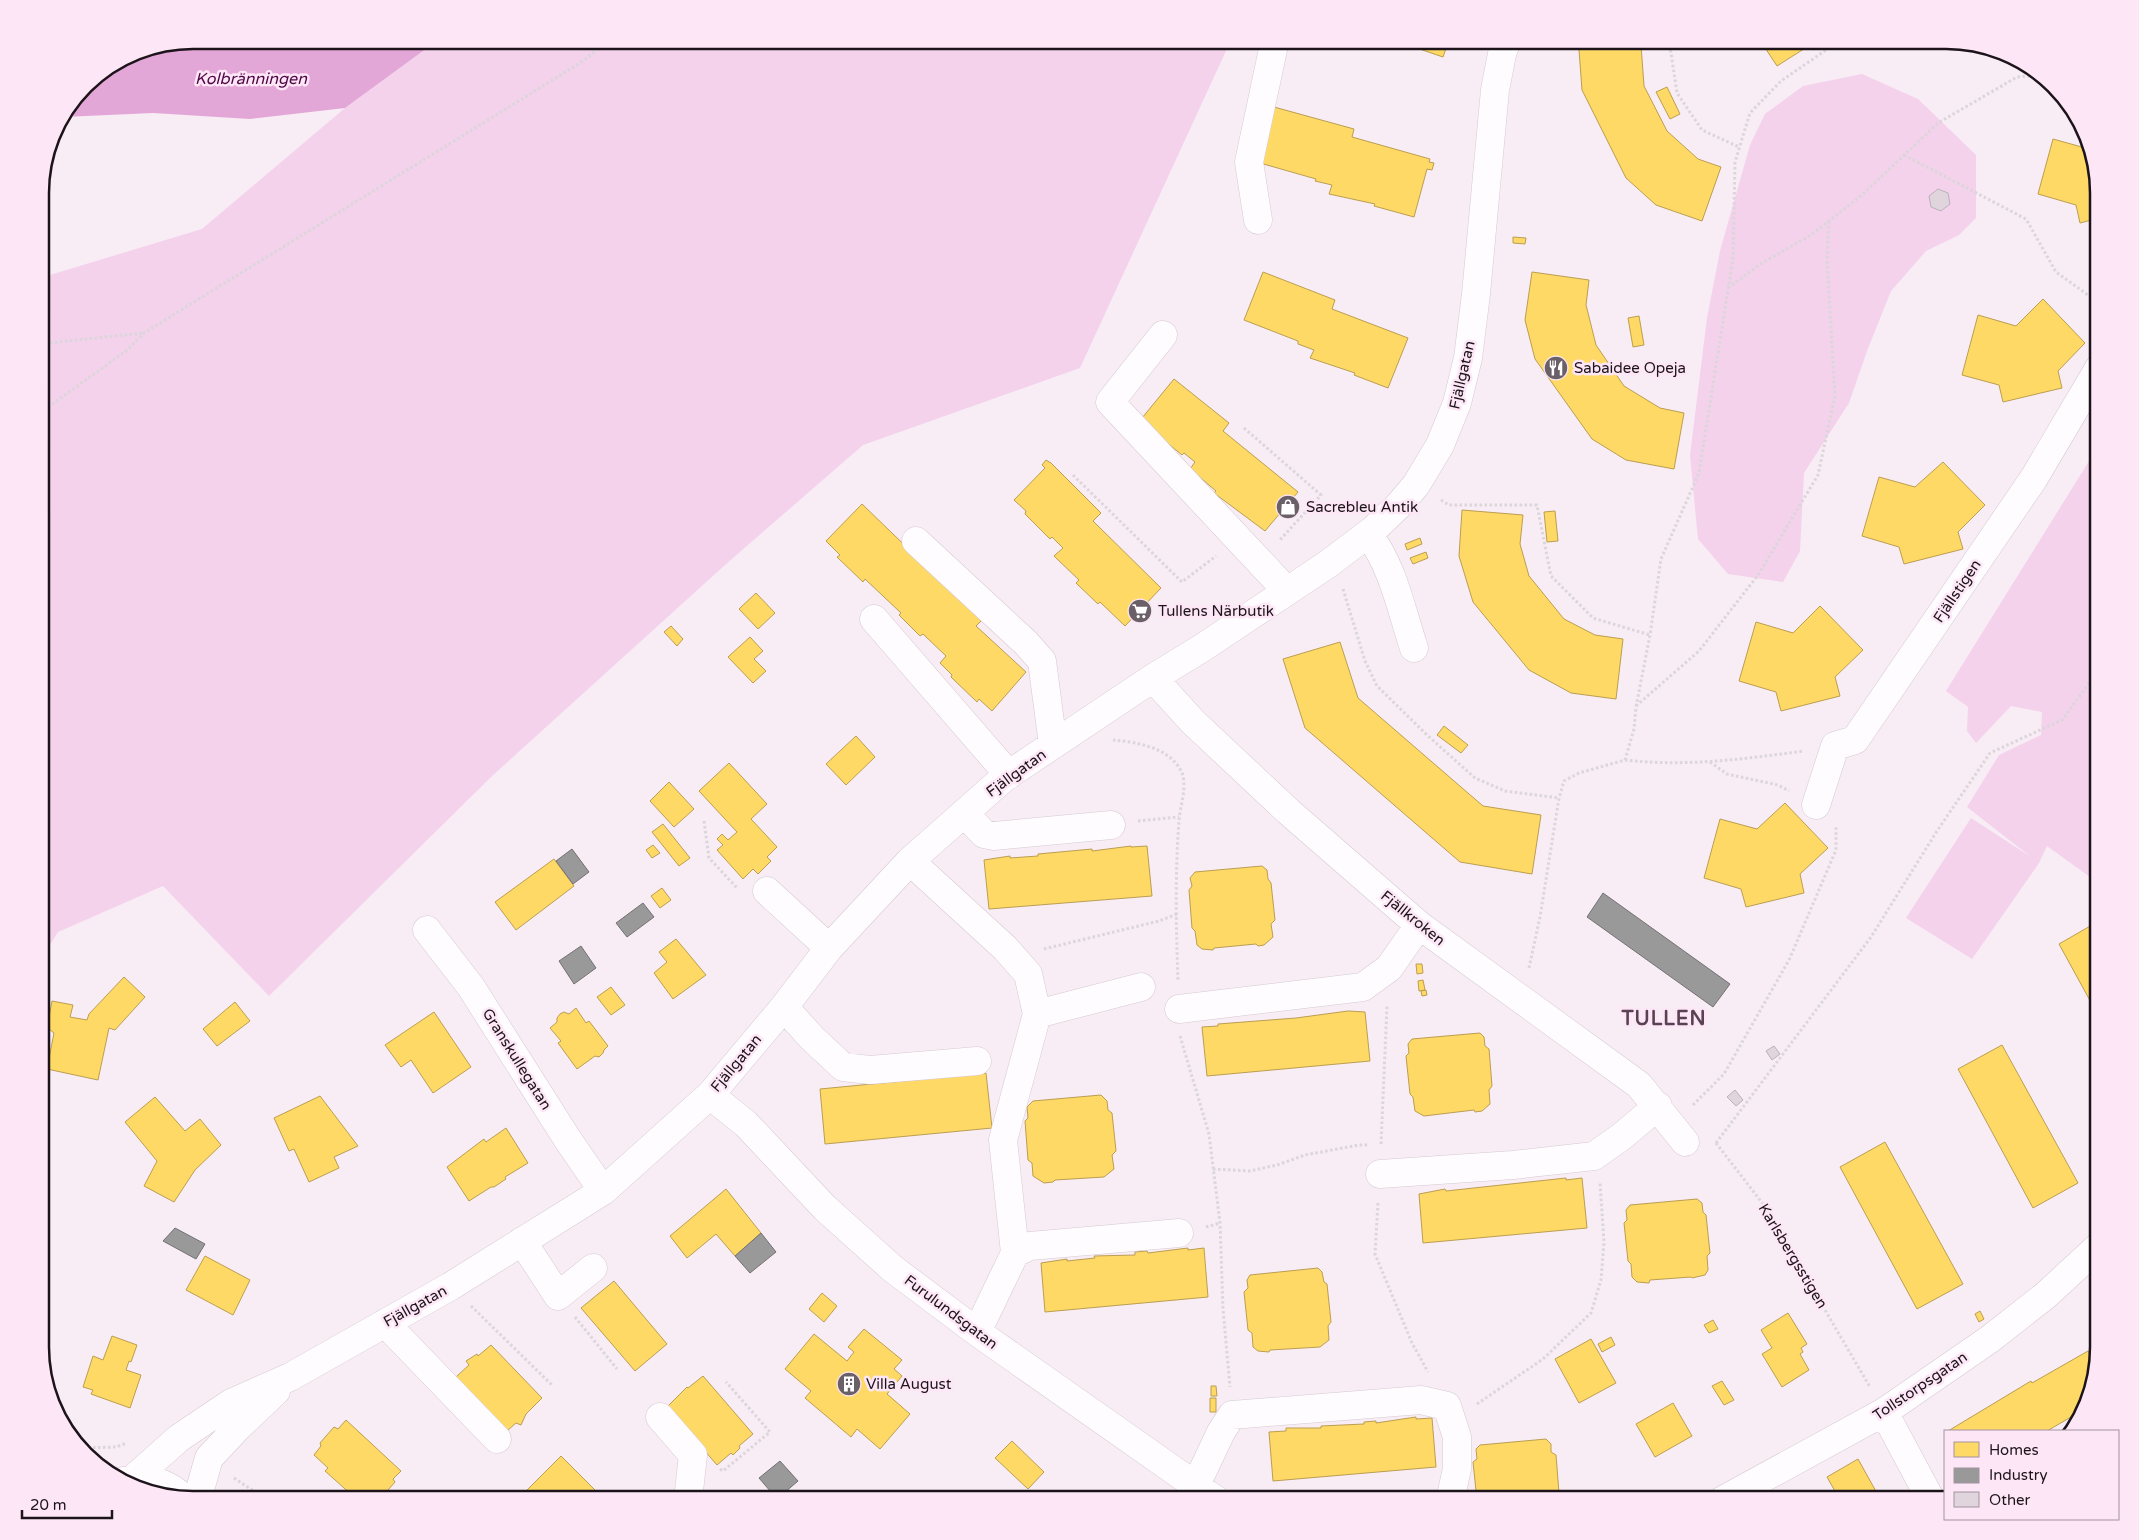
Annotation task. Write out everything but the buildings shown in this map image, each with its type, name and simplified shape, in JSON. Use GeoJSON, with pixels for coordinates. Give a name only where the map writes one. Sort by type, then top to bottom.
{"type":"FeatureCollection","features":[{"type":"Feature","properties":{"kind":"street"},"geometry":{"type":"LineString","coordinates":[[1258,220],[1249,162],[1273,49]]}},
{"type":"Feature","properties":{"kind":"street","name":"Fjällgatan"},"geometry":{"type":"LineString","coordinates":[[132,1477],[179,1438],[231,1403],[290,1378],[451,1286],[603,1191],[710,1095],[784,1007],[828,948],[910,861],[964,813],[1009,775],[1328,564],[1368,534],[1399,505],[1416,485],[1440,445],[1454,412],[1468,358],[1476,294],[1495,90],[1504,49]]}},
{"type":"Feature","properties":{"kind":"street"},"geometry":{"type":"LineString","coordinates":[[1163,335],[1110,402],[1287,591]]}},
{"type":"Feature","properties":{"kind":"street","name":"Fjällstigen"},"geometry":{"type":"LineString","coordinates":[[1835,746],[1855,740],[2034,478],[2090,383]]}},
{"type":"Feature","properties":{"kind":"street"},"geometry":{"type":"LineString","coordinates":[[1368,534],[1378,547],[1388,569],[1414,648]]}},
{"type":"Feature","properties":{"kind":"street"},"geometry":{"type":"LineString","coordinates":[[916,541],[1026,643],[1042,661],[1054,746]]}},
{"type":"Feature","properties":{"kind":"street"},"geometry":{"type":"LineString","coordinates":[[874,619],[1009,775]]}},
{"type":"Feature","properties":{"kind":"street","name":"Fjällkroken"},"geometry":{"type":"LineString","coordinates":[[1153,678],[1193,722],[1268,793],[1419,925],[1639,1085],[1672,1124]]}},
{"type":"Feature","properties":{"kind":"street"},"geometry":{"type":"LineString","coordinates":[[1826,813],[1835,746]]}},
{"type":"Feature","properties":{"kind":"street"},"geometry":{"type":"LineString","coordinates":[[964,813],[984,834],[994,836],[1053,832],[1111,825]]}},
{"type":"Feature","properties":{"kind":"street"},"geometry":{"type":"LineString","coordinates":[[910,861],[1011,955],[1028,974],[1037,1014],[1003,1140],[1015,1253],[977,1332]]}},
{"type":"Feature","properties":{"kind":"street"},"geometry":{"type":"LineString","coordinates":[[766,891],[828,948]]}},
{"type":"Feature","properties":{"kind":"street"},"geometry":{"type":"LineString","coordinates":[[1179,1009],[1363,987],[1389,968],[1419,925]]}},
{"type":"Feature","properties":{"kind":"street","name":"Granskullegatan"},"geometry":{"type":"LineString","coordinates":[[427,930],[471,987],[568,1140],[603,1191]]}},
{"type":"Feature","properties":{"kind":"street"},"geometry":{"type":"LineString","coordinates":[[1037,1014],[1141,987]]}},
{"type":"Feature","properties":{"kind":"street"},"geometry":{"type":"LineString","coordinates":[[784,1007],[812,1038],[843,1067],[870,1070],[976,1062]]}},
{"type":"Feature","properties":{"kind":"street","name":"Furulundsgatan"},"geometry":{"type":"LineString","coordinates":[[710,1095],[746,1124],[825,1208],[880,1256],[977,1332],[1205,1491]]}},
{"type":"Feature","properties":{"kind":"street"},"geometry":{"type":"LineString","coordinates":[[1380,1174],[1513,1165],[1594,1156],[1621,1137],[1672,1124]]}},
{"type":"Feature","properties":{"kind":"street"},"geometry":{"type":"LineString","coordinates":[[1015,1253],[1030,1246],[1179,1233]]}},
{"type":"Feature","properties":{"kind":"street"},"geometry":{"type":"LineString","coordinates":[[522,1241],[558,1296],[593,1268]]}},
{"type":"Feature","properties":{"kind":"street","name":"Tollstorpsgatan"},"geometry":{"type":"LineString","coordinates":[[1739,1491],[1884,1412],[1990,1338],[2046,1295],[2090,1254]]}},
{"type":"Feature","properties":{"kind":"street"},"geometry":{"type":"LineString","coordinates":[[385,1323],[497,1439]]}},
{"type":"Feature","properties":{"kind":"street","name":"Fjällgatan"},"geometry":{"type":"LineString","coordinates":[[200,1491],[209,1458],[236,1428],[290,1378]]}},
{"type":"Feature","properties":{"kind":"street"},"geometry":{"type":"LineString","coordinates":[[1206,1491],[1221,1432],[1232,1415],[1421,1400],[1447,1406],[1457,1437],[1457,1469],[1452,1491]]}},
{"type":"Feature","properties":{"kind":"street"},"geometry":{"type":"LineString","coordinates":[[1884,1412],[1926,1491]]}},
{"type":"Feature","properties":{"kind":"street"},"geometry":{"type":"LineString","coordinates":[[660,1417],[693,1455],[689,1491]]}},
{"type":"Feature","properties":{"kind":"street"},"geometry":{"type":"LineString","coordinates":[[139,1480],[154,1481],[164,1484],[171,1489]]}},
{"type":"Feature","properties":{"kind":"path"},"geometry":{"type":"LineString","coordinates":[[49,407],[126,351],[144,333],[580,63],[598,49]]}},
{"type":"Feature","properties":{"kind":"path"},"geometry":{"type":"LineString","coordinates":[[1670,49],[1677,93],[1702,130],[1740,147]]}},
{"type":"Feature","properties":{"kind":"path"},"geometry":{"type":"LineString","coordinates":[[1625,760],[1634,730],[1636,706],[1662,559],[1699,473],[1733,259],[1735,162],[1750,113],[1781,82],[1826,49]]}},
{"type":"Feature","properties":{"kind":"path"},"geometry":{"type":"LineString","coordinates":[[1728,288],[1762,263],[1810,235],[1862,195],[1938,123],[2017,78],[2031,77]]}},
{"type":"Feature","properties":{"kind":"path"},"geometry":{"type":"LineString","coordinates":[[1904,155],[2026,219],[2056,272],[2090,297]]}},
{"type":"Feature","properties":{"kind":"path"},"geometry":{"type":"LineString","coordinates":[[1636,706],[1699,651],[1758,575],[1818,475],[1835,396],[1826,259],[1829,220]]}},
{"type":"Feature","properties":{"kind":"path"},"geometry":{"type":"LineString","coordinates":[[49,343],[144,333]]}},
{"type":"Feature","properties":{"kind":"path"},"geometry":{"type":"LineString","coordinates":[[1244,428],[1321,495],[1261,562]]}},
{"type":"Feature","properties":{"kind":"path"},"geometry":{"type":"LineString","coordinates":[[1073,475],[1182,582],[1238,538]]}},
{"type":"Feature","properties":{"kind":"path"},"geometry":{"type":"LineString","coordinates":[[1416,485],[1449,505],[1537,505],[1551,576],[1593,618],[1650,635]]}},
{"type":"Feature","properties":{"kind":"path"},"geometry":{"type":"LineString","coordinates":[[1328,564],[1341,578],[1348,609],[1365,661],[1377,686],[1427,735],[1475,778],[1506,791],[1559,798]]}},
{"type":"Feature","properties":{"kind":"path"},"geometry":{"type":"LineString","coordinates":[[1716,1143],[1871,937],[1937,831],[1990,754],[2062,720],[2090,682]]}},
{"type":"Feature","properties":{"kind":"path"},"geometry":{"type":"LineString","coordinates":[[1094,719],[1111,740],[1133,742],[1158,750],[1180,767],[1184,778],[1179,817],[1177,914],[1180,1040],[1209,1134],[1220,1223],[1223,1309],[1232,1415]]}},
{"type":"Feature","properties":{"kind":"path"},"geometry":{"type":"LineString","coordinates":[[1517,998],[1527,977],[1540,917],[1559,798],[1564,781],[1579,773],[1625,760],[1656,764],[1735,761],[1835,746]]}},
{"type":"Feature","properties":{"kind":"path"},"geometry":{"type":"LineString","coordinates":[[1672,1124],[1724,1074],[1789,960],[1836,850],[1836,831],[1826,813],[1778,785],[1727,774],[1709,762]]}},
{"type":"Feature","properties":{"kind":"path"},"geometry":{"type":"LineString","coordinates":[[1826,813],[1836,831]]}},
{"type":"Feature","properties":{"kind":"path"},"geometry":{"type":"LineString","coordinates":[[1111,825],[1179,817]]}},
{"type":"Feature","properties":{"kind":"path"},"geometry":{"type":"LineString","coordinates":[[704,821],[709,858],[742,893],[766,891]]}},
{"type":"Feature","properties":{"kind":"path"},"geometry":{"type":"LineString","coordinates":[[1011,955],[1050,948],[1159,921],[1177,914]]}},
{"type":"Feature","properties":{"kind":"path","name":"Karlsbergsstigen"},"geometry":{"type":"LineString","coordinates":[[1672,1124],[1703,1127],[1764,1204],[1884,1412]]}},
{"type":"Feature","properties":{"kind":"path"},"geometry":{"type":"LineString","coordinates":[[1213,1169],[1250,1171],[1323,1151],[1359,1145],[1381,1145]]}},
{"type":"Feature","properties":{"kind":"path"},"geometry":{"type":"LineString","coordinates":[[1452,1421],[1543,1360],[1592,1313],[1600,1280],[1604,1242],[1599,1174],[1594,1156]]}},
{"type":"Feature","properties":{"kind":"path"},"geometry":{"type":"LineString","coordinates":[[451,1286],[552,1385]]}},
{"type":"Feature","properties":{"kind":"path"},"geometry":{"type":"LineString","coordinates":[[558,1296],[617,1369]]}},
{"type":"Feature","properties":{"kind":"path"},"geometry":{"type":"LineString","coordinates":[[723,1471],[770,1432],[726,1382]]}},
{"type":"Feature","properties":{"kind":"path"},"geometry":{"type":"LineString","coordinates":[[227,1474],[253,1491]]}},
{"type":"Feature","properties":{"kind":"shaded area"},"geometry":{"type":"Polygon","coordinates":[[[426,49],[1227,49],[1080,368],[863,445],[725,565],[491,777],[269,996],[163,886],[58,932],[49,946],[49,275],[202,229],[345,108],[426,49]]]}},
{"type":"Feature","properties":{"kind":"shaded area"},"geometry":{"type":"Polygon","coordinates":[[[1862,74],[1918,99],[1976,155],[1976,218],[1959,235],[1926,251],[1891,291],[1849,403],[1804,473],[1800,551],[1783,582],[1728,574],[1698,539],[1690,455],[1707,318],[1720,251],[1750,145],[1765,114],[1803,86],[1862,74]]]}},
{"type":"Feature","properties":{"kind":"shaded area"},"geometry":{"type":"Polygon","coordinates":[[[2090,459],[2090,877],[2047,846],[2039,863],[1972,959],[1906,918],[1971,818],[2031,857],[1967,807],[1999,755],[2041,735],[2042,712],[2011,706],[1976,743],[1967,731],[1968,707],[1946,691],[2090,459]]]}},
{"type":"Feature","properties":{"kind":"water","name":"Kolbränningen"},"geometry":{"type":"Polygon","coordinates":[[[184,49],[426,49],[345,108],[250,119],[153,113],[71,117],[91,91],[113,73],[138,60],[165,52],[184,49]]]}},
{"type":"Feature","properties":{"kind":"place","name":"Sabaidee Opeja"},"geometry":{"type":"Point","coordinates":[1556,368]}},
{"type":"Feature","properties":{"kind":"place","name":"Sacrebleu Antik"},"geometry":{"type":"Point","coordinates":[1288,507]}},
{"type":"Feature","properties":{"kind":"place","name":"Tullens Närbutik"},"geometry":{"type":"Point","coordinates":[1140,611]}},
{"type":"Feature","properties":{"kind":"place","name":"Villa August"},"geometry":{"type":"Point","coordinates":[849,1384]}},
{"type":"Feature","properties":{"kind":"district","name":"TULLEN"},"geometry":{"type":"Point","coordinates":[1664,1019]}}]}
